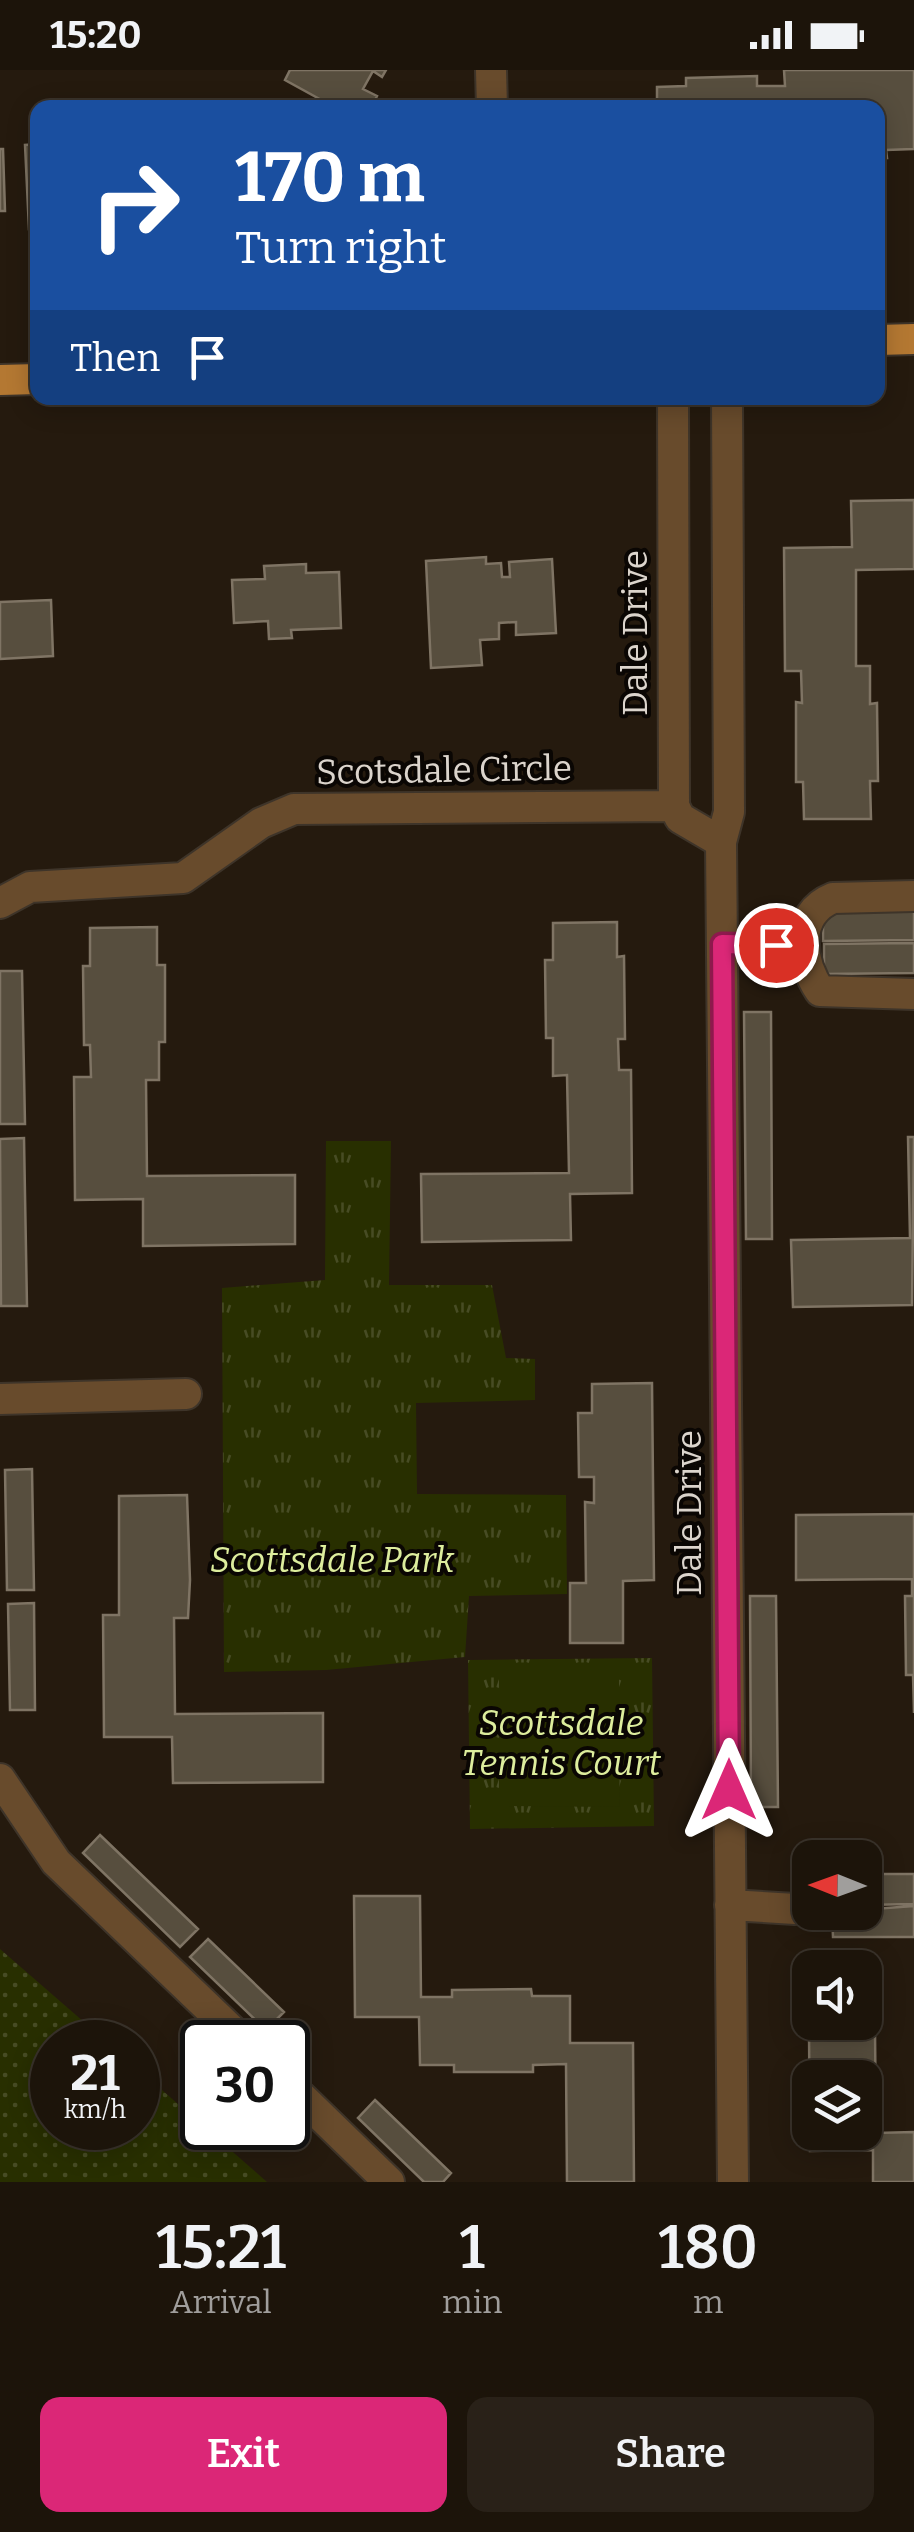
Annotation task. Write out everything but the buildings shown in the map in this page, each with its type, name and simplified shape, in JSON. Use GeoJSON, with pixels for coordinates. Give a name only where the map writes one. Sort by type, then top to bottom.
{"type":"FeatureCollection","features":[{"type":"Feature","properties":{"kind":"main road"},"geometry":{"type":"LineString","coordinates":[[885,340],[914,338]]}},
{"type":"Feature","properties":{"kind":"main road"},"geometry":{"type":"LineString","coordinates":[[0,380],[30,378]]}},
{"type":"Feature","properties":{"kind":"street"},"geometry":{"type":"LineString","coordinates":[[491,70],[492,100]]}},
{"type":"Feature","properties":{"kind":"street","name":"Dale Drive"},"geometry":{"type":"LineString","coordinates":[[674,405],[674,806]]}},
{"type":"Feature","properties":{"kind":"street","name":"Dale Drive"},"geometry":{"type":"LineString","coordinates":[[727,405],[730,812],[720,842],[732,2182]]}},
{"type":"Feature","properties":{"kind":"street"},"geometry":{"type":"LineString","coordinates":[[674,806],[680,818],[720,842]]}},
{"type":"Feature","properties":{"kind":"street","name":"Scotsdale Circle"},"geometry":{"type":"LineString","coordinates":[[0,903],[30,887],[183,878],[261,823],[294,809],[674,806]]}},
{"type":"Feature","properties":{"kind":"street"},"geometry":{"type":"LineString","coordinates":[[914,896],[833,898],[822,902],[806,924],[803,946],[809,974],[820,991],[838,995],[914,994]]}},
{"type":"Feature","properties":{"kind":"street"},"geometry":{"type":"LineString","coordinates":[[722,944],[803,946]]}},
{"type":"Feature","properties":{"kind":"street"},"geometry":{"type":"LineString","coordinates":[[0,1398],[186,1394]]}},
{"type":"Feature","properties":{"kind":"street"},"geometry":{"type":"LineString","coordinates":[[0,1779],[56,1862],[221,2020]]}},
{"type":"Feature","properties":{"kind":"street"},"geometry":{"type":"LineString","coordinates":[[730,1905],[792,1909]]}},
{"type":"Feature","properties":{"kind":"street"},"geometry":{"type":"LineString","coordinates":[[310,2105],[389,2182]]}},
{"type":"Feature","properties":{"kind":"green space","name":"Scottsdale Park"},"geometry":{"type":"Polygon","coordinates":[[[326,1141],[391,1141],[389,1285],[492,1285],[506,1358],[535,1359],[535,1400],[416,1403],[417,1494],[566,1495],[567,1594],[469,1596],[465,1657],[326,1670],[224,1672],[222,1288],[325,1280],[326,1141]]]}},
{"type":"Feature","properties":{"kind":"green space","name":"Scottsdale Tennis Court"},"geometry":{"type":"Polygon","coordinates":[[[652,1658],[654,1826],[470,1829],[468,1660],[652,1658]]]}},
{"type":"Feature","properties":{"kind":"green space"},"geometry":{"type":"Polygon","coordinates":[[[499,1677],[619,1677],[619,1733],[499,1733],[499,1677]]]}},
{"type":"Feature","properties":{"kind":"green space"},"geometry":{"type":"Polygon","coordinates":[[[499,1750],[620,1751],[619,1807],[499,1806],[499,1750]]]}},
{"type":"Feature","properties":{"kind":"green space"},"geometry":{"type":"Polygon","coordinates":[[[0,1949],[82,2020],[30,2020],[30,2150],[160,2150],[160,2088],[180,2106],[180,2150],[230,2150],[267,2182],[0,2182],[0,1949]]]}},
{"type":"Feature","properties":{"kind":"route"},"geometry":{"type":"LineString","coordinates":[[729,1790],[722,944],[776,945]]}}]}
